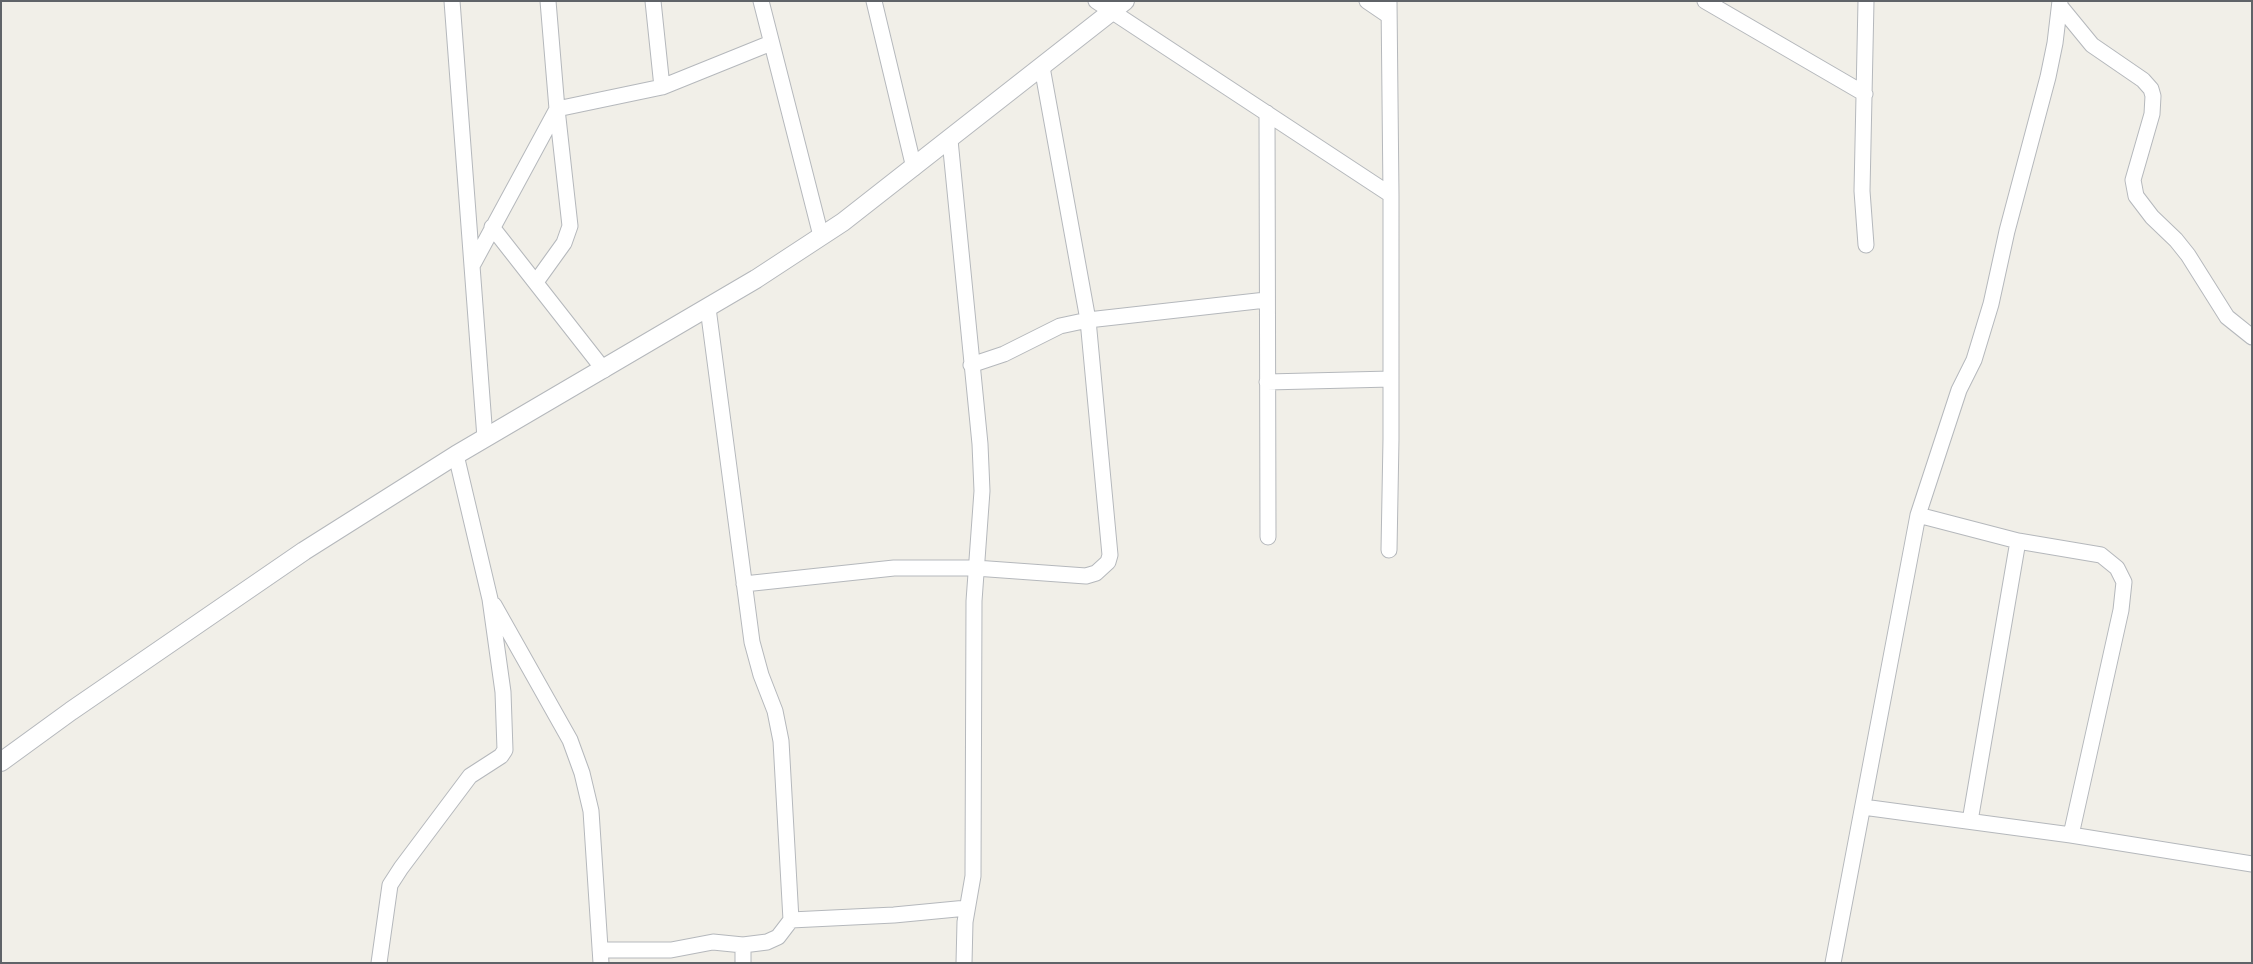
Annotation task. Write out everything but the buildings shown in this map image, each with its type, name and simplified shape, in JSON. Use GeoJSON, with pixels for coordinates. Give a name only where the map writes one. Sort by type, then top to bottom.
{"type":"FeatureCollection","features":[{"type":"Feature","properties":{"kind":"street"},"geometry":{"type":"LineString","coordinates":[[452,1],[485,438]]}},
{"type":"Feature","properties":{"kind":"street"},"geometry":{"type":"LineString","coordinates":[[536,282],[564,244],[570,226],[556,109],[548,1]]}},
{"type":"Feature","properties":{"kind":"street"},"geometry":{"type":"LineString","coordinates":[[653,1],[662,87]]}},
{"type":"Feature","properties":{"kind":"street"},"geometry":{"type":"LineString","coordinates":[[761,1],[821,236]]}},
{"type":"Feature","properties":{"kind":"street"},"geometry":{"type":"LineString","coordinates":[[874,1],[914,168]]}},
{"type":"Feature","properties":{"kind":"street"},"geometry":{"type":"LineString","coordinates":[[1096,1],[1119,6],[1267,113],[1392,195]]}},
{"type":"Feature","properties":{"kind":"street"},"geometry":{"type":"LineString","coordinates":[[1367,1],[1389,8],[1392,195],[1389,550]]}},
{"type":"Feature","properties":{"kind":"street"},"geometry":{"type":"LineString","coordinates":[[1705,1],[1721,6],[1865,94]]}},
{"type":"Feature","properties":{"kind":"street"},"geometry":{"type":"LineString","coordinates":[[1866,1],[1862,191],[1866,245]]}},
{"type":"Feature","properties":{"kind":"street"},"geometry":{"type":"LineString","coordinates":[[2060,3],[2092,45],[2143,80],[2150,90],[2153,96],[2152,114],[2133,180],[2136,196],[2152,217],[2176,240],[2188,255],[2227,317],[2252,337]]}},
{"type":"Feature","properties":{"kind":"street"},"geometry":{"type":"LineString","coordinates":[[1833,963],[1918,515],[1959,390],[1974,360],[1991,304],[2007,231],[2049,71],[2060,3]]}},
{"type":"Feature","properties":{"kind":"street"},"geometry":{"type":"LineString","coordinates":[[1,762],[71,711],[304,551],[456,455],[708,308],[821,236],[914,168],[1119,6]]}},
{"type":"Feature","properties":{"kind":"street"},"geometry":{"type":"LineString","coordinates":[[472,266],[556,109],[662,87],[771,42]]}},
{"type":"Feature","properties":{"kind":"street"},"geometry":{"type":"LineString","coordinates":[[744,584],[894,568],[975,568],[1086,576],[1096,573],[1108,562],[1110,555],[1088,320],[1042,67]]}},
{"type":"Feature","properties":{"kind":"street"},"geometry":{"type":"LineString","coordinates":[[1267,113],[1266,300],[1268,537]]}},
{"type":"Feature","properties":{"kind":"street"},"geometry":{"type":"LineString","coordinates":[[950,140],[980,444],[982,491],[975,568],[973,876],[966,908],[964,963]]}},
{"type":"Feature","properties":{"kind":"street"},"geometry":{"type":"LineString","coordinates":[[492,227],[604,370]]}},
{"type":"Feature","properties":{"kind":"street"},"geometry":{"type":"LineString","coordinates":[[971,365],[1004,354],[1060,326],[1088,320],[1266,300]]}},
{"type":"Feature","properties":{"kind":"street"},"geometry":{"type":"LineString","coordinates":[[490,599],[570,740],[582,773],[591,811],[601,956],[671,950],[713,942],[743,945],[767,942],[778,938],[792,920],[781,741],[775,711],[761,675],[752,642],[708,308]]}},
{"type":"Feature","properties":{"kind":"street"},"geometry":{"type":"LineString","coordinates":[[1267,382],[1391,379]]}},
{"type":"Feature","properties":{"kind":"street"},"geometry":{"type":"LineString","coordinates":[[379,963],[390,885],[470,776],[501,756],[504,750],[503,692],[490,599],[456,455]]}},
{"type":"Feature","properties":{"kind":"street"},"geometry":{"type":"LineString","coordinates":[[1918,515],[2018,541],[2101,555],[2117,568],[2124,582],[2121,610],[2071,835]]}},
{"type":"Feature","properties":{"kind":"street"},"geometry":{"type":"LineString","coordinates":[[1970,821],[2018,541]]}},
{"type":"Feature","properties":{"kind":"street"},"geometry":{"type":"LineString","coordinates":[[1863,807],[2071,835],[2252,864]]}},
{"type":"Feature","properties":{"kind":"street"},"geometry":{"type":"LineString","coordinates":[[792,920],[894,915],[966,908]]}},
{"type":"Feature","properties":{"kind":"street"},"geometry":{"type":"LineString","coordinates":[[743,945],[743,963]]}}]}
